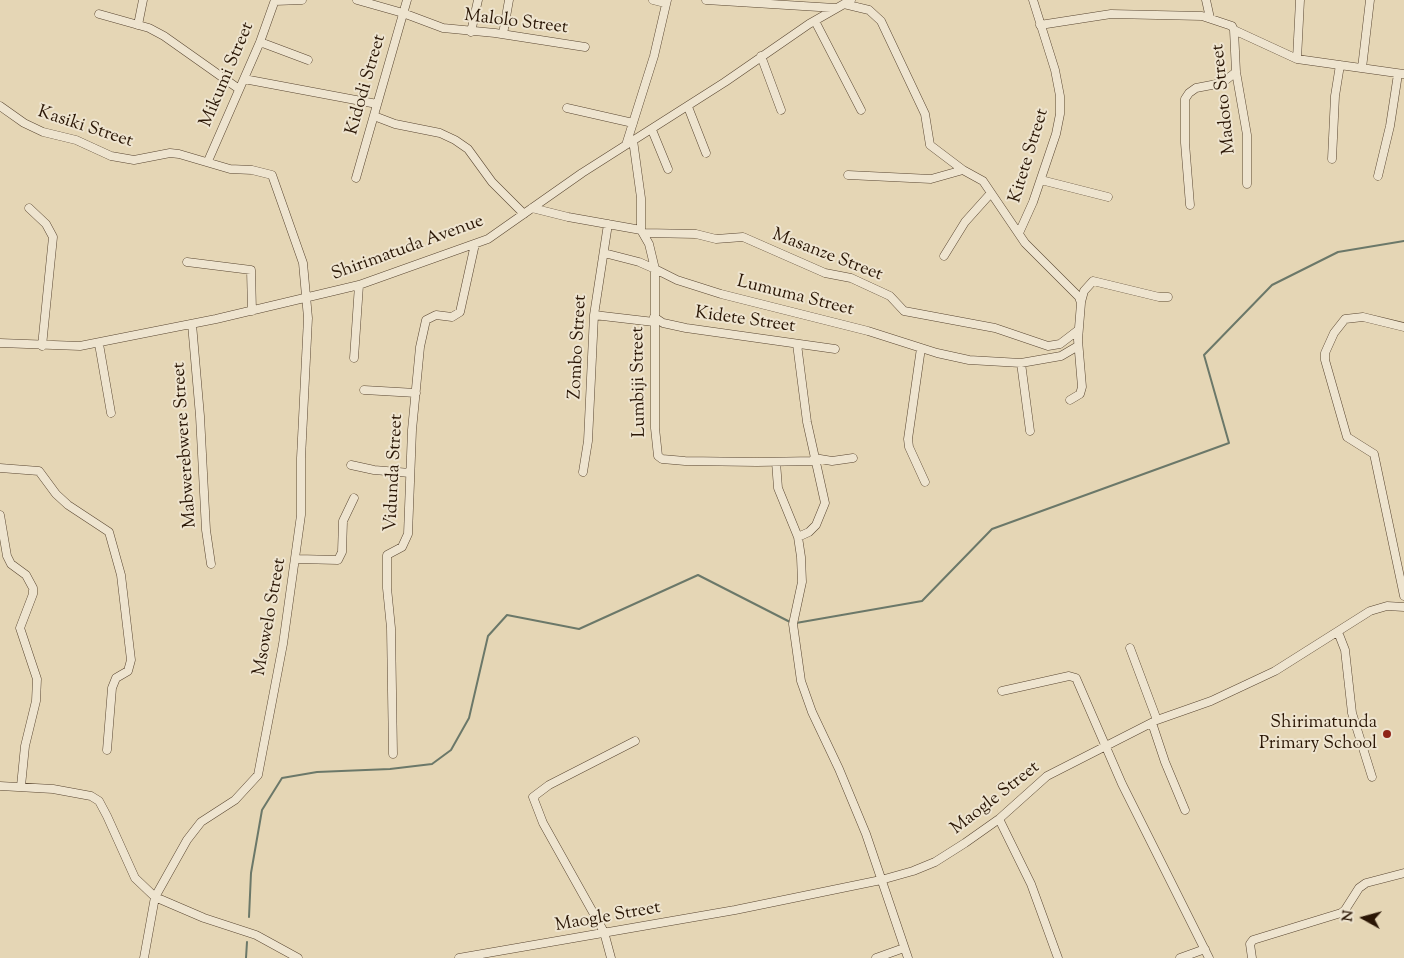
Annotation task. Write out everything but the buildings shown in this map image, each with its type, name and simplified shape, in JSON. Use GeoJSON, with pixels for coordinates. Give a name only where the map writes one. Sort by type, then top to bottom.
{"type":"FeatureCollection","features":[{"type":"Feature","properties":{"kind":"street"},"geometry":{"type":"LineString","coordinates":[[138,25],[142,0]]}},
{"type":"Feature","properties":{"kind":"street"},"geometry":{"type":"LineString","coordinates":[[275,1],[302,0]]}},
{"type":"Feature","properties":{"kind":"street","name":"Malolo Street"},"geometry":{"type":"LineString","coordinates":[[357,0],[403,12],[443,28],[503,34],[585,47]]}},
{"type":"Feature","properties":{"kind":"street","name":"Kidodi Street"},"geometry":{"type":"LineString","coordinates":[[356,178],[407,0]]}},
{"type":"Feature","properties":{"kind":"street"},"geometry":{"type":"LineString","coordinates":[[471,32],[478,0]]}},
{"type":"Feature","properties":{"kind":"street"},"geometry":{"type":"LineString","coordinates":[[503,34],[509,0]]}},
{"type":"Feature","properties":{"kind":"street"},"geometry":{"type":"LineString","coordinates":[[626,145],[654,56],[666,2],[653,0]]}},
{"type":"Feature","properties":{"kind":"street"},"geometry":{"type":"LineString","coordinates":[[706,0],[835,8]]}},
{"type":"Feature","properties":{"kind":"street","name":"Kitete Street"},"geometry":{"type":"LineString","coordinates":[[1019,233],[1030,212],[1041,180],[1056,134],[1061,106],[1055,70],[1033,0]]}},
{"type":"Feature","properties":{"kind":"street"},"geometry":{"type":"LineString","coordinates":[[1206,0],[1210,18]]}},
{"type":"Feature","properties":{"kind":"street"},"geometry":{"type":"LineString","coordinates":[[1296,59],[1300,0]]}},
{"type":"Feature","properties":{"kind":"street"},"geometry":{"type":"LineString","coordinates":[[1362,68],[1370,0]]}},
{"type":"Feature","properties":{"kind":"street","name":"Mikumi Street"},"geometry":{"type":"LineString","coordinates":[[208,161],[260,42],[275,1]]}},
{"type":"Feature","properties":{"kind":"street"},"geometry":{"type":"LineString","coordinates":[[848,2],[869,10],[881,21],[925,114],[930,145],[963,170],[983,181],[1025,243],[1075,290],[1081,303]]}},
{"type":"Feature","properties":{"kind":"street","name":"Shirimatuda Avenue"},"geometry":{"type":"LineString","coordinates":[[0,343],[42,346],[98,344],[252,312],[359,285],[488,239],[814,21],[848,2]]}},
{"type":"Feature","properties":{"kind":"street"},"geometry":{"type":"LineString","coordinates":[[99,14],[138,25],[178,44],[239,89]]}},
{"type":"Feature","properties":{"kind":"street","name":"Madoto Street"},"geometry":{"type":"LineString","coordinates":[[1040,24],[1096,15],[1210,18],[1226,23],[1234,30],[1236,72],[1247,136],[1247,184]]}},
{"type":"Feature","properties":{"kind":"street"},"geometry":{"type":"LineString","coordinates":[[814,21],[861,110]]}},
{"type":"Feature","properties":{"kind":"street"},"geometry":{"type":"LineString","coordinates":[[1234,30],[1296,59],[1401,74],[1378,176]]}},
{"type":"Feature","properties":{"kind":"street"},"geometry":{"type":"LineString","coordinates":[[260,42],[308,60]]}},
{"type":"Feature","properties":{"kind":"street"},"geometry":{"type":"LineString","coordinates":[[761,56],[781,110]]}},
{"type":"Feature","properties":{"kind":"street"},"geometry":{"type":"LineString","coordinates":[[1332,159],[1335,96],[1340,64]]}},
{"type":"Feature","properties":{"kind":"street"},"geometry":{"type":"LineString","coordinates":[[1190,205],[1185,143],[1185,99],[1196,88],[1222,82],[1236,72]]}},
{"type":"Feature","properties":{"kind":"street"},"geometry":{"type":"LineString","coordinates":[[244,79],[377,104]]}},
{"type":"Feature","properties":{"kind":"street","name":"Kasiki Street"},"geometry":{"type":"LineString","coordinates":[[0,106],[15,117],[43,132],[58,138],[76,140],[112,156],[134,160],[170,153],[208,161],[230,169],[252,170],[272,175],[300,250],[307,299]]}},
{"type":"Feature","properties":{"kind":"street"},"geometry":{"type":"LineString","coordinates":[[688,107],[706,153]]}},
{"type":"Feature","properties":{"kind":"street"},"geometry":{"type":"LineString","coordinates":[[567,108],[633,123]]}},
{"type":"Feature","properties":{"kind":"street"},"geometry":{"type":"LineString","coordinates":[[374,116],[395,124],[440,134],[455,140],[468,149],[492,182],[524,214]]}},
{"type":"Feature","properties":{"kind":"street"},"geometry":{"type":"LineString","coordinates":[[652,130],[668,169]]}},
{"type":"Feature","properties":{"kind":"street"},"geometry":{"type":"LineString","coordinates":[[634,140],[641,198],[642,231],[655,269]]}},
{"type":"Feature","properties":{"kind":"street"},"geometry":{"type":"LineString","coordinates":[[848,175],[931,179],[963,170]]}},
{"type":"Feature","properties":{"kind":"street"},"geometry":{"type":"LineString","coordinates":[[1041,180],[1108,197]]}},
{"type":"Feature","properties":{"kind":"street"},"geometry":{"type":"LineString","coordinates":[[944,256],[965,222],[992,193]]}},
{"type":"Feature","properties":{"kind":"street"},"geometry":{"type":"LineString","coordinates":[[29,208],[46,224],[53,237],[42,346]]}},
{"type":"Feature","properties":{"kind":"street"},"geometry":{"type":"LineString","coordinates":[[532,208],[642,231]]}},
{"type":"Feature","properties":{"kind":"street","name":"Zombo Street"},"geometry":{"type":"LineString","coordinates":[[583,472],[588,441],[594,316],[608,224]]}},
{"type":"Feature","properties":{"kind":"street","name":"Masanze Street"},"geometry":{"type":"LineString","coordinates":[[642,231],[696,234],[716,239],[743,237],[825,273],[851,278],[884,293],[890,296],[904,311],[995,328],[1048,346],[1060,344],[1077,330]]}},
{"type":"Feature","properties":{"kind":"street","name":"Vidunda Street"},"geometry":{"type":"LineString","coordinates":[[393,754],[391,628],[386,567],[389,553],[402,547],[406,541],[420,347],[426,320],[436,315],[452,317],[460,312],[475,244]]}},
{"type":"Feature","properties":{"kind":"street","name":"Lumuma Street"},"geometry":{"type":"LineString","coordinates":[[604,253],[631,260],[677,280],[702,288],[838,323],[963,359],[1021,363],[1061,356],[1078,346]]}},
{"type":"Feature","properties":{"kind":"street"},"geometry":{"type":"LineString","coordinates":[[187,262],[251,270],[252,312]]}},
{"type":"Feature","properties":{"kind":"street","name":"Lumbiji Street"},"geometry":{"type":"LineString","coordinates":[[655,269],[655,428],[658,456],[668,460],[776,462],[815,459],[832,461],[853,458]]}},
{"type":"Feature","properties":{"kind":"street"},"geometry":{"type":"LineString","coordinates":[[1070,400],[1080,394],[1082,387],[1077,330],[1084,291],[1093,281],[1159,298],[1168,298]]}},
{"type":"Feature","properties":{"kind":"street"},"geometry":{"type":"LineString","coordinates":[[354,358],[359,285]]}},
{"type":"Feature","properties":{"kind":"street","name":"Msowelo Street"},"geometry":{"type":"LineString","coordinates":[[144,958],[155,897],[174,860],[201,822],[235,800],[258,775],[283,644],[301,515],[307,299]]}},
{"type":"Feature","properties":{"kind":"street","name":"Kidete Street"},"geometry":{"type":"LineString","coordinates":[[594,316],[654,320],[686,328],[835,349]]}},
{"type":"Feature","properties":{"kind":"street"},"geometry":{"type":"LineString","coordinates":[[1404,327],[1363,316],[1345,319],[1334,333],[1324,360],[1347,437],[1374,454],[1404,596]]}},
{"type":"Feature","properties":{"kind":"street","name":"Mabwerebwere Street"},"geometry":{"type":"LineString","coordinates":[[192,324],[200,416],[206,530],[211,564]]}},
{"type":"Feature","properties":{"kind":"street"},"geometry":{"type":"LineString","coordinates":[[98,344],[110,413]]}},
{"type":"Feature","properties":{"kind":"street"},"geometry":{"type":"LineString","coordinates":[[797,344],[805,412],[824,495],[824,510],[816,525],[809,532],[798,538]]}},
{"type":"Feature","properties":{"kind":"street"},"geometry":{"type":"LineString","coordinates":[[921,348],[908,439],[909,448],[925,482]]}},
{"type":"Feature","properties":{"kind":"street"},"geometry":{"type":"LineString","coordinates":[[1021,363],[1030,431]]}},
{"type":"Feature","properties":{"kind":"street"},"geometry":{"type":"LineString","coordinates":[[364,390],[416,393]]}},
{"type":"Feature","properties":{"kind":"street"},"geometry":{"type":"LineString","coordinates":[[776,462],[778,488],[798,538],[803,572],[793,624],[802,681],[812,712],[851,796],[908,958]]}},
{"type":"Feature","properties":{"kind":"street"},"geometry":{"type":"LineString","coordinates":[[351,465],[374,470],[410,473]]}},
{"type":"Feature","properties":{"kind":"street"},"geometry":{"type":"LineString","coordinates":[[0,468],[40,471],[56,494],[68,505],[109,532],[121,576],[131,660],[128,671],[116,678],[112,688],[107,750]]}},
{"type":"Feature","properties":{"kind":"street"},"geometry":{"type":"LineString","coordinates":[[296,559],[338,560],[342,552],[342,521],[354,498]]}},
{"type":"Feature","properties":{"kind":"street"},"geometry":{"type":"LineString","coordinates":[[0,514],[7,556],[11,564],[26,575],[33,588],[20,628],[37,679],[36,701],[25,746],[21,786]]}},
{"type":"Feature","properties":{"kind":"street","name":"Maogle Street"},"geometry":{"type":"LineString","coordinates":[[459,958],[694,918],[882,880],[936,862],[999,819],[1047,776],[1155,722],[1253,682],[1370,611],[1387,606],[1404,606]]}},
{"type":"Feature","properties":{"kind":"street"},"geometry":{"type":"LineString","coordinates":[[1338,632],[1345,650],[1352,713],[1372,778]]}},
{"type":"Feature","properties":{"kind":"street"},"geometry":{"type":"LineString","coordinates":[[1130,648],[1155,722],[1165,762],[1185,810]]}},
{"type":"Feature","properties":{"kind":"street"},"geometry":{"type":"LineString","coordinates":[[1002,691],[1073,676],[1076,678],[1122,784],[1209,958]]}},
{"type":"Feature","properties":{"kind":"street"},"geometry":{"type":"LineString","coordinates":[[611,958],[604,932],[551,840],[536,809],[533,797],[549,785],[635,742]]}},
{"type":"Feature","properties":{"kind":"street"},"geometry":{"type":"LineString","coordinates":[[0,786],[21,786],[91,796],[99,801],[135,878],[155,897],[204,918],[256,935],[298,958]]}},
{"type":"Feature","properties":{"kind":"street"},"geometry":{"type":"LineString","coordinates":[[999,819],[1031,884],[1058,958]]}},
{"type":"Feature","properties":{"kind":"street"},"geometry":{"type":"LineString","coordinates":[[1252,958],[1250,950],[1253,940],[1341,913],[1359,888],[1366,883],[1404,873]]}},
{"type":"Feature","properties":{"kind":"street"},"geometry":{"type":"LineString","coordinates":[[876,958],[904,948]]}},
{"type":"Feature","properties":{"kind":"street"},"geometry":{"type":"LineString","coordinates":[[1180,958],[1205,949]]}},
{"type":"Feature","properties":{"kind":"waterway"},"geometry":{"type":"LineString","coordinates":[[796,623],[922,601],[992,529],[1229,443],[1204,355],[1272,285],[1338,252],[1404,241]]}},
{"type":"Feature","properties":{"kind":"waterway"},"geometry":{"type":"LineString","coordinates":[[249,917],[251,873],[262,810],[282,778],[317,772],[390,769],[432,764],[451,750],[469,718],[488,636],[507,615],[579,629],[698,575],[792,623]]}},
{"type":"Feature","properties":{"kind":"waterway"},"geometry":{"type":"LineString","coordinates":[[246,958],[247,942]]}},
{"type":"Feature","properties":{"kind":"place","name":"Shirimatunda Primary School"},"geometry":{"type":"Point","coordinates":[1387,734]}}]}
